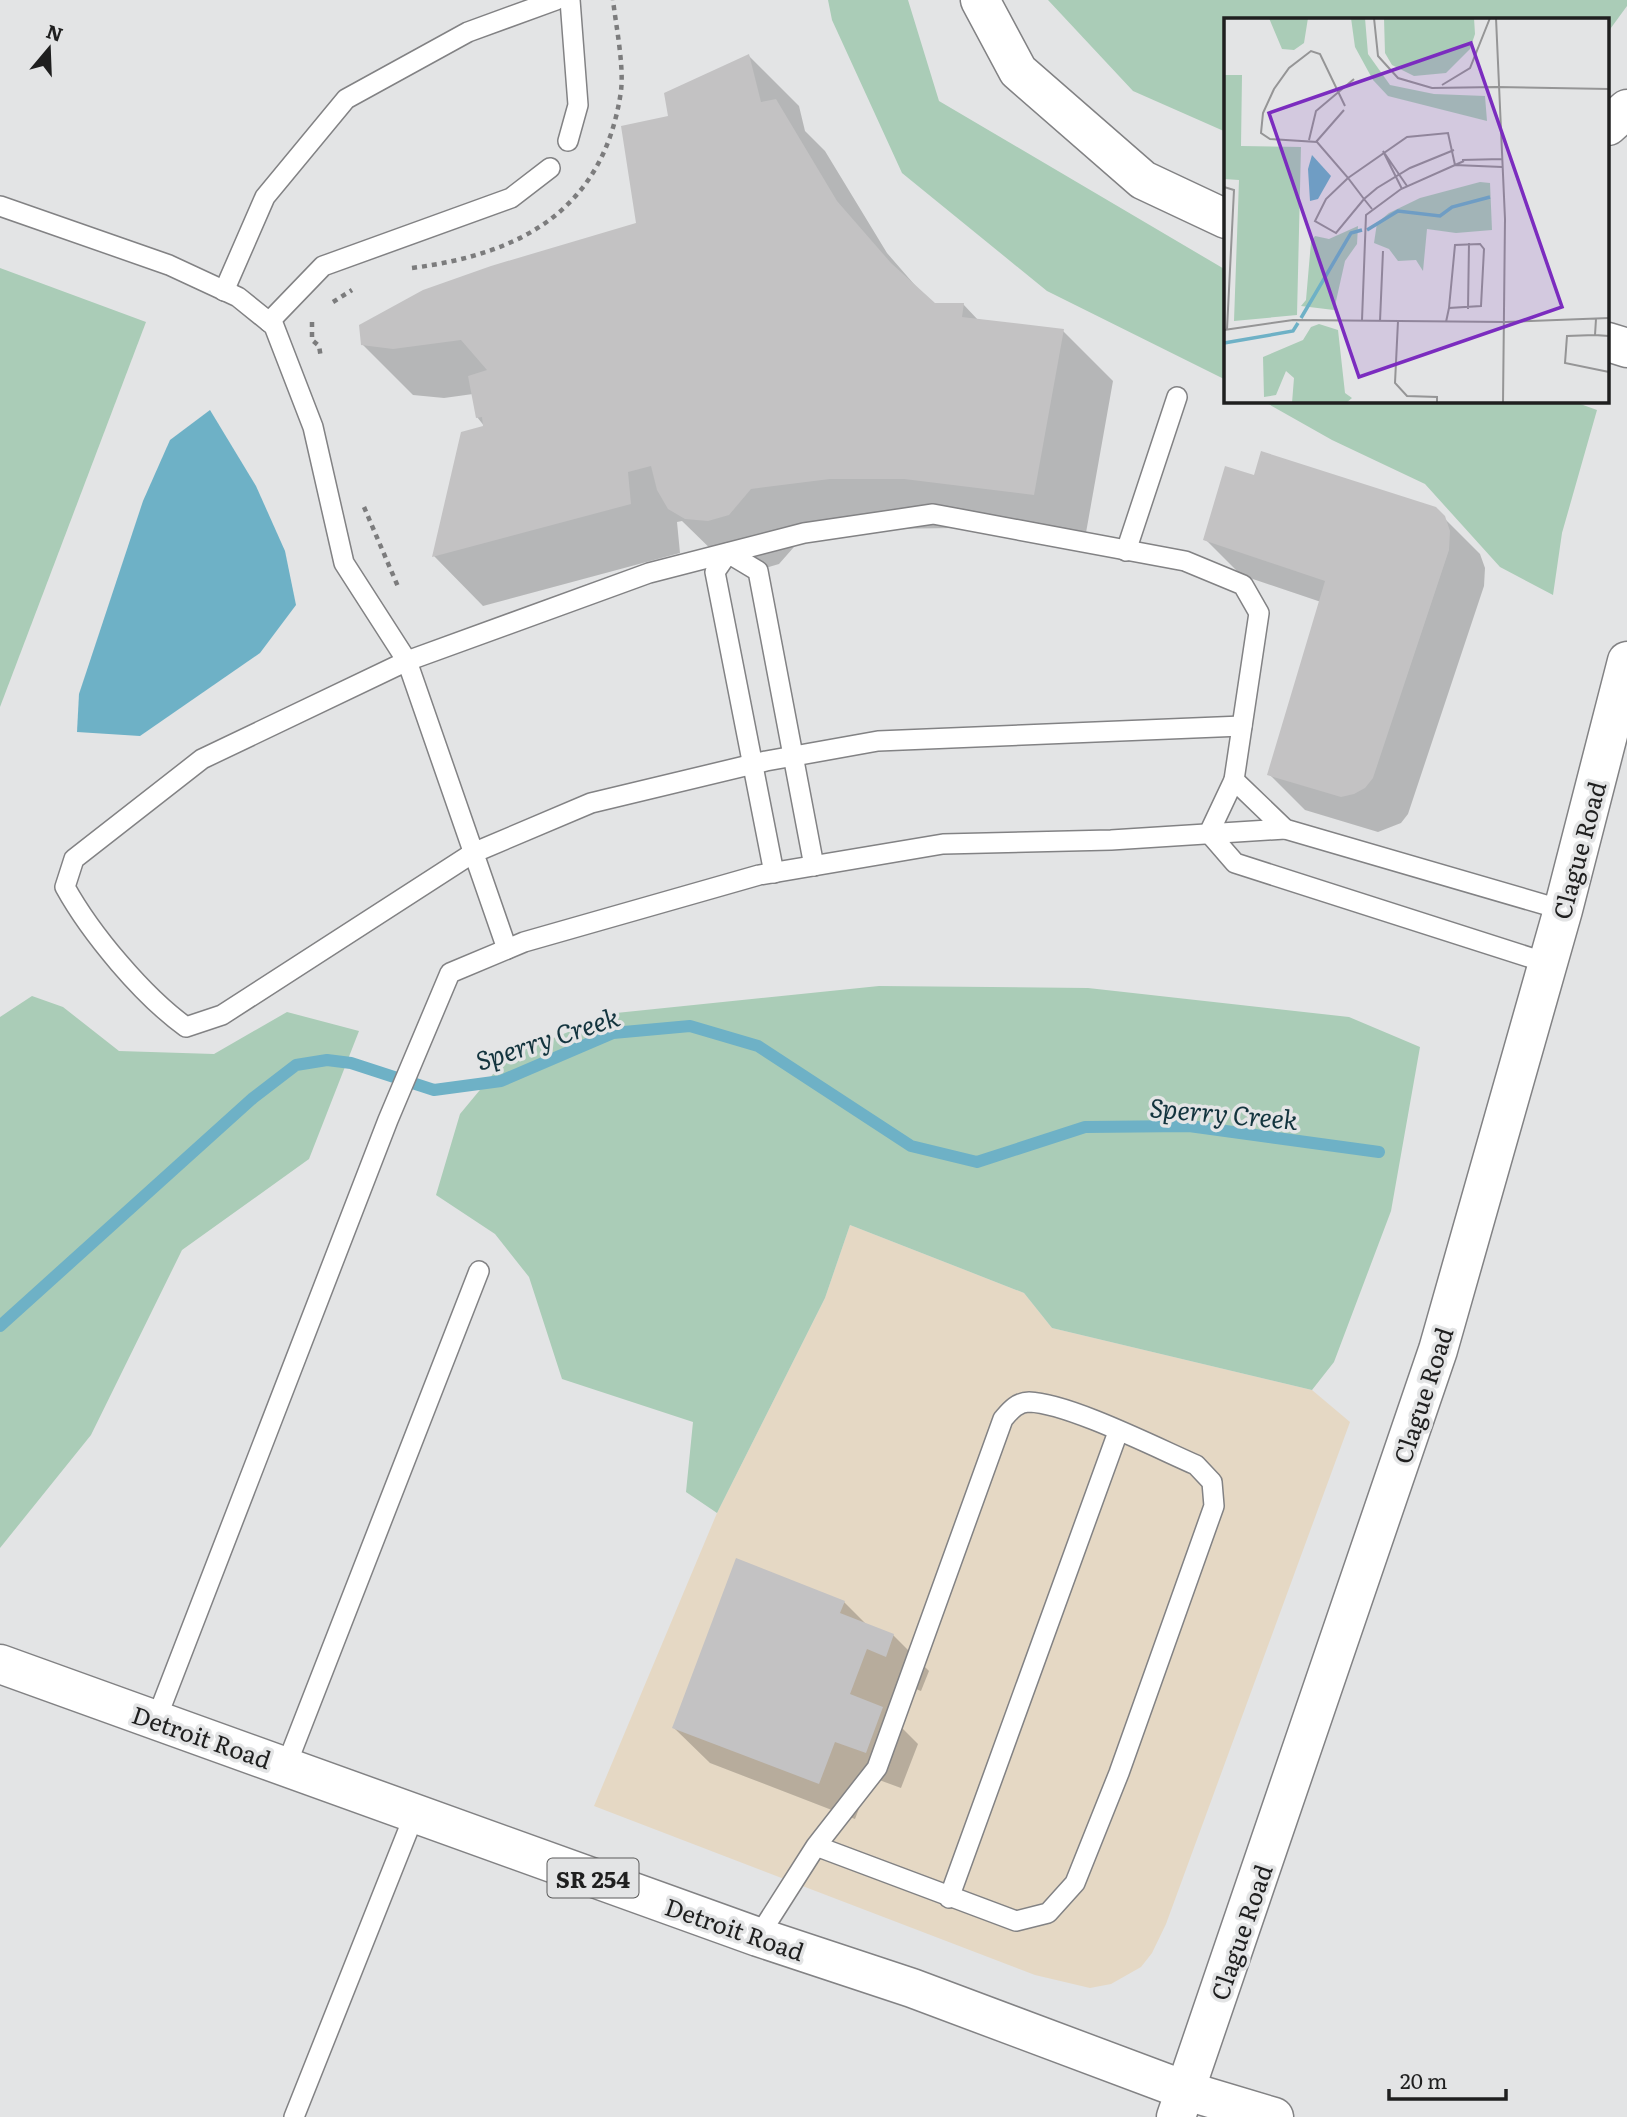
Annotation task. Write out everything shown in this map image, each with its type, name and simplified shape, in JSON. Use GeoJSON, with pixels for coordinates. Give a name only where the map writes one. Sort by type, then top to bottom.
{"type":"FeatureCollection","features":[{"type":"Feature","properties":{"kind":"main road"},"geometry":{"type":"LineString","coordinates":[[980,0],[1018,71],[1143,180],[1224,218]]}},
{"type":"Feature","properties":{"kind":"main road"},"geometry":{"type":"LineString","coordinates":[[1610,124],[1627,108]]}},
{"type":"Feature","properties":{"kind":"main road"},"geometry":{"type":"LineString","coordinates":[[1610,343],[1627,348]]}},
{"type":"Feature","properties":{"kind":"main road","name":"Clague Road"},"geometry":{"type":"LineString","coordinates":[[1182,2104],[1438,1350],[1563,910],[1627,660]]}},
{"type":"Feature","properties":{"kind":"main road","name":"Detroit Road"},"geometry":{"type":"LineString","coordinates":[[0,1664],[758,1937],[912,1988],[1182,2104],[1274,2117]]}},
{"type":"Feature","properties":{"kind":"lane"},"geometry":{"type":"LineString","coordinates":[[224,291],[265,197],[346,99],[468,32],[556,0]]}},
{"type":"Feature","properties":{"kind":"lane"},"geometry":{"type":"LineString","coordinates":[[568,141],[578,105],[570,0]]}},
{"type":"Feature","properties":{"kind":"lane"},"geometry":{"type":"LineString","coordinates":[[269,322],[323,266],[511,198],[551,168]]}},
{"type":"Feature","properties":{"kind":"lane"},"geometry":{"type":"LineString","coordinates":[[0,206],[169,265],[238,297],[269,322],[278,337],[313,427],[344,564],[407,661],[508,949]]}},
{"type":"Feature","properties":{"kind":"lane"},"geometry":{"type":"LineString","coordinates":[[1126,551],[1177,397]]}},
{"type":"Feature","properties":{"kind":"lane"},"geometry":{"type":"LineString","coordinates":[[1209,833],[1234,780],[1259,613],[1243,585],[1185,561],[933,514],[804,533],[649,573],[407,661],[202,759],[74,859],[65,887],[80,914],[162,1009],[186,1027],[222,1015],[473,853],[591,803],[753,764],[878,741],[1242,726]]}},
{"type":"Feature","properties":{"kind":"lane"},"geometry":{"type":"LineString","coordinates":[[728,553],[758,571],[814,866]]}},
{"type":"Feature","properties":{"kind":"lane"},"geometry":{"type":"LineString","coordinates":[[728,553],[715,572],[728,650],[774,873]]}},
{"type":"Feature","properties":{"kind":"lane"},"geometry":{"type":"LineString","coordinates":[[1234,780],[1285,829]]}},
{"type":"Feature","properties":{"kind":"lane"},"geometry":{"type":"LineString","coordinates":[[156,1720],[388,1121],[450,973],[508,949],[774,873],[943,844],[1111,840],[1285,829],[1563,910]]}},
{"type":"Feature","properties":{"kind":"lane"},"geometry":{"type":"LineString","coordinates":[[1209,833],[1235,863],[1547,963]]}},
{"type":"Feature","properties":{"kind":"lane"},"geometry":{"type":"LineString","coordinates":[[286,1766],[479,1271]]}},
{"type":"Feature","properties":{"kind":"lane"},"geometry":{"type":"LineString","coordinates":[[758,1937],[816,1846],[877,1768],[1003,1419],[1015,1406],[1027,1402],[1062,1409],[1196,1465],[1212,1482],[1214,1506],[1119,1773],[1075,1883],[1048,1913],[1016,1921],[816,1846]]}},
{"type":"Feature","properties":{"kind":"lane"},"geometry":{"type":"LineString","coordinates":[[949,1898],[1118,1432]]}},
{"type":"Feature","properties":{"kind":"lane"},"geometry":{"type":"LineString","coordinates":[[295,2117],[415,1813]]}},
{"type":"Feature","properties":{"kind":"path"},"geometry":{"type":"LineString","coordinates":[[410,268],[450,263],[536,232],[578,197],[604,153],[621,89],[613,0]]}},
{"type":"Feature","properties":{"kind":"path"},"geometry":{"type":"LineString","coordinates":[[325,306],[356,287]]}},
{"type":"Feature","properties":{"kind":"path"},"geometry":{"type":"LineString","coordinates":[[318,315],[310,323],[312,340],[319,346],[323,370]]}},
{"type":"Feature","properties":{"kind":"path"},"geometry":{"type":"LineString","coordinates":[[362,500],[402,594]]}},
{"type":"Feature","properties":{"kind":"shaded area"},"geometry":{"type":"Polygon","coordinates":[[[850,1225],[1024,1293],[1052,1328],[1312,1390],[1350,1422],[1166,1924],[1152,1953],[1141,1967],[1111,1984],[1090,1988],[1035,1975],[594,1806],[717,1513],[825,1298],[850,1225]]]}},
{"type":"Feature","properties":{"kind":"green space"},"geometry":{"type":"Polygon","coordinates":[[[828,0],[908,0],[939,101],[1224,269],[1224,379],[1047,291],[902,173],[832,20],[828,0]]]}},
{"type":"Feature","properties":{"kind":"green space"},"geometry":{"type":"Polygon","coordinates":[[[1048,0],[1627,0],[1627,6],[1610,29],[1610,18],[1224,18],[1224,131],[1133,91],[1048,0]]]}},
{"type":"Feature","properties":{"kind":"green space"},"geometry":{"type":"Polygon","coordinates":[[[0,268],[146,322],[0,707],[0,268]]]}},
{"type":"Feature","properties":{"kind":"green space"},"geometry":{"type":"Polygon","coordinates":[[[1265,402],[1575,402],[1597,410],[1562,533],[1553,595],[1500,567],[1425,484],[1332,440],[1265,402]]]}},
{"type":"Feature","properties":{"kind":"green space"},"geometry":{"type":"Polygon","coordinates":[[[879,986],[1088,988],[1349,1017],[1420,1047],[1391,1211],[1334,1362],[1312,1390],[1052,1328],[1024,1293],[850,1225],[825,1298],[717,1513],[686,1492],[693,1422],[562,1379],[529,1277],[495,1234],[436,1195],[460,1114],[508,1056],[616,1013],[879,986]]]}},
{"type":"Feature","properties":{"kind":"green space"},"geometry":{"type":"Polygon","coordinates":[[[32,996],[63,1007],[119,1051],[214,1054],[287,1012],[359,1031],[309,1159],[182,1250],[91,1435],[0,1548],[0,1017],[32,996]]]}},
{"type":"Feature","properties":{"kind":"water"},"geometry":{"type":"Polygon","coordinates":[[[210,410],[256,486],[285,551],[296,605],[260,653],[140,736],[77,732],[79,694],[143,501],[170,440],[210,410]]]}},
{"type":"Feature","properties":{"kind":"building"},"geometry":{"type":"Polygon","coordinates":[[[749,54],[761,102],[776,99],[837,201],[891,263],[935,303],[964,303],[962,317],[1064,329],[1034,495],[904,479],[830,479],[751,489],[729,515],[708,521],[685,519],[668,509],[657,490],[651,466],[628,472],[631,504],[432,557],[461,432],[483,426],[482,417],[476,418],[468,376],[487,370],[461,340],[393,349],[361,345],[359,325],[423,290],[491,266],[636,223],[621,126],[668,116],[664,93],[749,54]]]}},
{"type":"Feature","properties":{"kind":"building"},"geometry":{"type":"Polygon","coordinates":[[[1261,451],[1436,507],[1445,516],[1450,531],[1449,550],[1373,778],[1365,788],[1354,794],[1341,797],[1267,775],[1325,581],[1203,540],[1225,466],[1254,475],[1261,451]]]}},
{"type":"Feature","properties":{"kind":"building"},"geometry":{"type":"Polygon","coordinates":[[[736,1558],[845,1601],[840,1613],[894,1634],[886,1657],[867,1649],[850,1694],[883,1707],[866,1753],[835,1742],[819,1784],[672,1728],[736,1558]]]}},
{"type":"Feature","properties":{"kind":"waterway","name":"Sperry Creek"},"geometry":{"type":"LineString","coordinates":[[0,1326],[253,1098],[296,1065],[327,1060],[351,1063],[434,1090],[501,1081],[613,1033],[690,1026],[758,1046],[911,1146],[977,1162],[1085,1127],[1189,1126],[1379,1152]]}}]}
